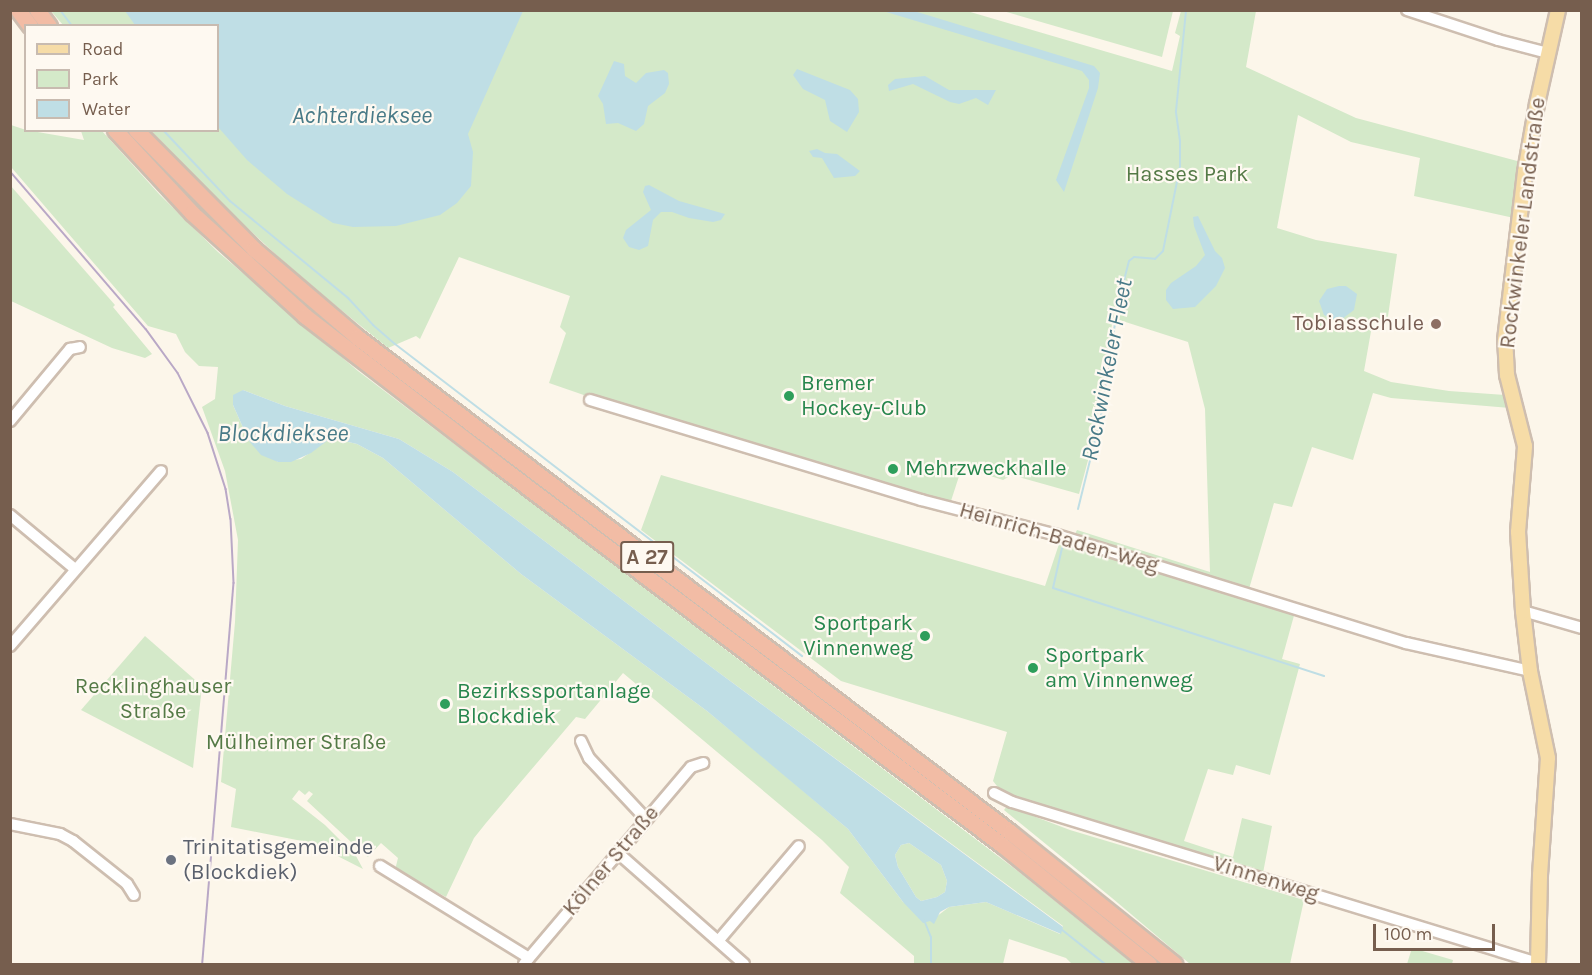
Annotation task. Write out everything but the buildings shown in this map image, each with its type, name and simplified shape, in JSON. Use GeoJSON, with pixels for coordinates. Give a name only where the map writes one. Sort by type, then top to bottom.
{"type":"FeatureCollection","features":[{"type":"Feature","properties":{"kind":"highway"},"geometry":{"type":"LineString","coordinates":[[18,10],[28,24]]}},
{"type":"Feature","properties":{"kind":"highway"},"geometry":{"type":"LineString","coordinates":[[37,10],[48,24]]}},
{"type":"Feature","properties":{"kind":"highway","name":"A 27"},"geometry":{"type":"LineString","coordinates":[[117,132],[192,213],[305,316],[497,464],[1002,845],[1149,964]]}},
{"type":"Feature","properties":{"kind":"highway","name":"A 27"},"geometry":{"type":"LineString","coordinates":[[138,132],[254,249],[357,337],[1011,832],[1174,964]]}},
{"type":"Feature","properties":{"kind":"main road","name":"Rockwinkeler Landstraße"},"geometry":{"type":"LineString","coordinates":[[1538,964],[1540,875],[1548,758],[1530,671],[1523,611],[1518,532],[1525,446],[1508,375],[1505,340],[1526,172],[1558,10]]}},
{"type":"Feature","properties":{"kind":"street"},"geometry":{"type":"LineString","coordinates":[[1407,10],[1498,40],[1548,52]]}},
{"type":"Feature","properties":{"kind":"street"},"geometry":{"type":"LineString","coordinates":[[10,421],[70,349],[80,347]]}},
{"type":"Feature","properties":{"kind":"street","name":"Heinrich-Baden-Weg"},"geometry":{"type":"LineString","coordinates":[[590,400],[921,500],[1057,535],[1406,643],[1530,671]]}},
{"type":"Feature","properties":{"kind":"street"},"geometry":{"type":"LineString","coordinates":[[10,646],[161,471]]}},
{"type":"Feature","properties":{"kind":"street"},"geometry":{"type":"LineString","coordinates":[[10,515],[75,569]]}},
{"type":"Feature","properties":{"kind":"street"},"geometry":{"type":"LineString","coordinates":[[1523,611],[1581,627]]}},
{"type":"Feature","properties":{"kind":"street"},"geometry":{"type":"LineString","coordinates":[[581,741],[589,758],[646,819]]}},
{"type":"Feature","properties":{"kind":"street","name":"Kölner Straße"},"geometry":{"type":"LineString","coordinates":[[526,961],[691,767],[703,763]]}},
{"type":"Feature","properties":{"kind":"street","name":"Vinnenweg"},"geometry":{"type":"LineString","coordinates":[[994,793],[1012,802],[1538,964]]}},
{"type":"Feature","properties":{"kind":"street"},"geometry":{"type":"LineString","coordinates":[[10,824],[60,834],[73,841],[127,884],[134,895]]}},
{"type":"Feature","properties":{"kind":"street"},"geometry":{"type":"LineString","coordinates":[[719,940],[799,846]]}},
{"type":"Feature","properties":{"kind":"street"},"geometry":{"type":"LineString","coordinates":[[618,853],[744,964]]}},
{"type":"Feature","properties":{"kind":"street"},"geometry":{"type":"LineString","coordinates":[[380,866],[526,961]]}},
{"type":"Feature","properties":{"kind":"green space","name":"Hasses Park"},"geometry":{"type":"Polygon","coordinates":[[[51,11],[967,11],[1172,71],[1180,36],[1175,33],[1181,11],[1256,11],[1246,67],[1356,118],[1521,162],[1514,218],[1414,196],[1420,158],[1351,142],[1298,115],[1277,228],[1316,240],[1397,254],[1387,323],[1373,320],[1364,371],[1391,382],[1449,391],[1505,395],[1510,408],[1391,398],[1373,393],[1353,460],[1312,447],[1292,507],[1274,503],[1249,589],[1073,538],[1077,530],[1210,572],[1205,409],[1188,342],[1113,318],[1095,434],[1079,494],[1012,475],[1003,480],[962,467],[950,504],[630,411],[549,383],[566,333],[560,327],[570,296],[459,257],[420,339],[416,336],[388,348],[298,275],[228,210],[152,132],[219,132],[219,24],[62,24],[51,11]]]}},
{"type":"Feature","properties":{"kind":"green space"},"geometry":{"type":"Polygon","coordinates":[[[1003,11],[1173,11],[1162,57],[1003,11]]]}},
{"type":"Feature","properties":{"kind":"green space","name":"Mülheimer Straße"},"geometry":{"type":"Polygon","coordinates":[[[11,125],[24,129],[24,132],[84,140],[81,132],[103,132],[160,195],[218,252],[358,371],[1019,872],[1133,964],[1072,964],[1066,958],[1009,939],[1003,964],[914,964],[914,956],[840,893],[849,867],[822,840],[623,673],[585,719],[576,717],[474,838],[446,897],[395,870],[398,858],[381,843],[368,857],[365,855],[307,801],[313,794],[309,791],[305,795],[299,790],[292,799],[325,825],[356,856],[363,869],[312,843],[231,827],[236,789],[221,782],[235,622],[238,540],[225,471],[202,407],[215,399],[218,367],[199,366],[185,352],[176,334],[148,326],[11,167],[11,125]],[[243,390],[233,405],[249,441],[278,462],[301,459],[331,438],[357,444],[383,458],[521,574],[707,711],[848,829],[903,902],[936,917],[949,907],[986,902],[1060,934],[1063,926],[718,672],[453,472],[399,439],[285,406],[243,390]]]}},
{"type":"Feature","properties":{"kind":"green space"},"geometry":{"type":"Polygon","coordinates":[[[10,185],[115,305],[113,307],[152,354],[145,358],[112,348],[11,301],[10,185]]]}},
{"type":"Feature","properties":{"kind":"green space","name":"Sportpark am Vinnenweg"},"geometry":{"type":"Polygon","coordinates":[[[661,475],[1045,586],[1060,541],[1295,612],[1282,659],[1300,664],[1270,775],[1236,765],[1233,775],[1208,769],[1184,841],[1233,857],[1242,818],[1272,826],[1263,873],[1013,797],[1001,791],[993,781],[1007,732],[841,681],[641,530],[661,475]]]}},
{"type":"Feature","properties":{"kind":"green space","name":"Recklinghauser Straße"},"geometry":{"type":"Polygon","coordinates":[[[145,636],[202,686],[193,768],[81,710],[145,636]]]}},
{"type":"Feature","properties":{"kind":"green space"},"geometry":{"type":"Polygon","coordinates":[[[1007,806],[1070,830],[1304,900],[1290,964],[1190,964],[1004,810],[1007,806]]]}},
{"type":"Feature","properties":{"kind":"green space"},"geometry":{"type":"Polygon","coordinates":[[[909,843],[941,865],[947,881],[945,892],[937,897],[921,901],[916,897],[898,867],[895,855],[901,845],[909,843]]]}},
{"type":"Feature","properties":{"kind":"green space"},"geometry":{"type":"Polygon","coordinates":[[[1412,948],[1453,960],[1452,964],[1407,964],[1412,948]]]}},
{"type":"Feature","properties":{"kind":"water","name":"Achterdieksee"},"geometry":{"type":"Polygon","coordinates":[[[125,11],[523,11],[468,134],[473,152],[471,186],[457,203],[440,215],[396,226],[353,227],[333,223],[287,194],[247,160],[219,128],[219,24],[134,24],[125,11]]]}},
{"type":"Feature","properties":{"kind":"water"},"geometry":{"type":"Polygon","coordinates":[[[883,11],[914,11],[1094,66],[1100,73],[1098,88],[1064,192],[1056,180],[1089,88],[1089,80],[1082,71],[883,11]]]}},
{"type":"Feature","properties":{"kind":"water"},"geometry":{"type":"Polygon","coordinates":[[[614,61],[624,64],[625,76],[636,83],[646,73],[664,70],[668,73],[669,84],[665,93],[648,106],[644,124],[636,131],[618,123],[606,124],[603,104],[598,96],[614,61]]]}},
{"type":"Feature","properties":{"kind":"water"},"geometry":{"type":"Polygon","coordinates":[[[797,69],[850,90],[858,99],[859,112],[847,132],[830,121],[825,100],[803,89],[793,75],[797,69]]]}},
{"type":"Feature","properties":{"kind":"water"},"geometry":{"type":"Polygon","coordinates":[[[925,76],[949,90],[996,90],[988,105],[976,98],[959,104],[950,102],[913,84],[889,91],[888,85],[895,79],[925,76]]]}},
{"type":"Feature","properties":{"kind":"water"},"geometry":{"type":"Polygon","coordinates":[[[817,149],[825,153],[837,154],[860,171],[855,176],[834,178],[822,158],[813,157],[809,151],[817,149]]]}},
{"type":"Feature","properties":{"kind":"water"},"geometry":{"type":"Polygon","coordinates":[[[649,185],[679,201],[725,214],[721,220],[713,222],[689,218],[672,212],[661,212],[653,220],[648,246],[639,250],[629,247],[623,238],[626,230],[651,210],[643,192],[645,186],[649,185]]]}},
{"type":"Feature","properties":{"kind":"water"},"geometry":{"type":"Polygon","coordinates":[[[1198,216],[1215,251],[1222,258],[1225,268],[1216,286],[1195,307],[1173,309],[1166,300],[1166,290],[1171,283],[1196,266],[1205,255],[1194,226],[1193,217],[1198,216]]]}},
{"type":"Feature","properties":{"kind":"water"},"geometry":{"type":"Polygon","coordinates":[[[1346,286],[1357,294],[1354,310],[1338,322],[1324,315],[1319,301],[1327,289],[1346,286]]]}},
{"type":"Feature","properties":{"kind":"water","name":"Blockdieksee"},"geometry":{"type":"Polygon","coordinates":[[[243,390],[285,406],[399,439],[453,472],[718,672],[1063,927],[1061,934],[986,902],[949,907],[940,912],[934,924],[930,921],[923,923],[903,902],[848,829],[707,711],[521,574],[383,458],[357,444],[331,438],[311,453],[291,462],[278,462],[261,455],[249,441],[233,405],[233,395],[243,390]],[[909,843],[901,845],[895,855],[898,867],[916,897],[921,901],[937,897],[945,892],[947,881],[941,865],[909,843]]]}},
{"type":"Feature","properties":{"kind":"waterway"},"geometry":{"type":"LineString","coordinates":[[60,10],[70,24]]}},
{"type":"Feature","properties":{"kind":"waterway","name":"Rockwinkeler Fleet"},"geometry":{"type":"LineString","coordinates":[[1078,509],[1101,416],[1118,304],[1129,261],[1134,257],[1155,259],[1163,251],[1180,167],[1180,141],[1176,111],[1186,10]]}},
{"type":"Feature","properties":{"kind":"waterway"},"geometry":{"type":"LineString","coordinates":[[165,132],[230,201],[348,298],[373,325],[395,344],[802,656]]}},
{"type":"Feature","properties":{"kind":"waterway","name":"Rockwinkeler Fleet"},"geometry":{"type":"LineString","coordinates":[[1062,548],[1053,588],[1324,676]]}},
{"type":"Feature","properties":{"kind":"waterway"},"geometry":{"type":"LineString","coordinates":[[924,920],[931,937],[931,964]]}},
{"type":"Feature","properties":{"kind":"waterway"},"geometry":{"type":"LineString","coordinates":[[1061,929],[1105,964]]}},
{"type":"Feature","properties":{"kind":"tram line"},"geometry":{"type":"LineString","coordinates":[[10,171],[146,329],[178,373],[208,433],[226,489],[231,519],[234,583],[203,964]]}},
{"type":"Feature","properties":{"kind":"place","name":"Tobiasschule"},"geometry":{"type":"Point","coordinates":[1436,324]}},
{"type":"Feature","properties":{"kind":"place","name":"Bremer Hockey-Club"},"geometry":{"type":"Point","coordinates":[789,396]}},
{"type":"Feature","properties":{"kind":"place","name":"Mehrzweckhalle"},"geometry":{"type":"Point","coordinates":[893,469]}},
{"type":"Feature","properties":{"kind":"place","name":"Sportpark Vinnenweg"},"geometry":{"type":"Point","coordinates":[925,636]}},
{"type":"Feature","properties":{"kind":"place","name":"Sportpark am Vinnenweg"},"geometry":{"type":"Point","coordinates":[1033,668]}},
{"type":"Feature","properties":{"kind":"place","name":"Bezirkssportanlage Blockdiek"},"geometry":{"type":"Point","coordinates":[445,704]}},
{"type":"Feature","properties":{"kind":"place","name":"Trinitatisgemeinde (Blockdiek)"},"geometry":{"type":"Point","coordinates":[171,860]}}]}
